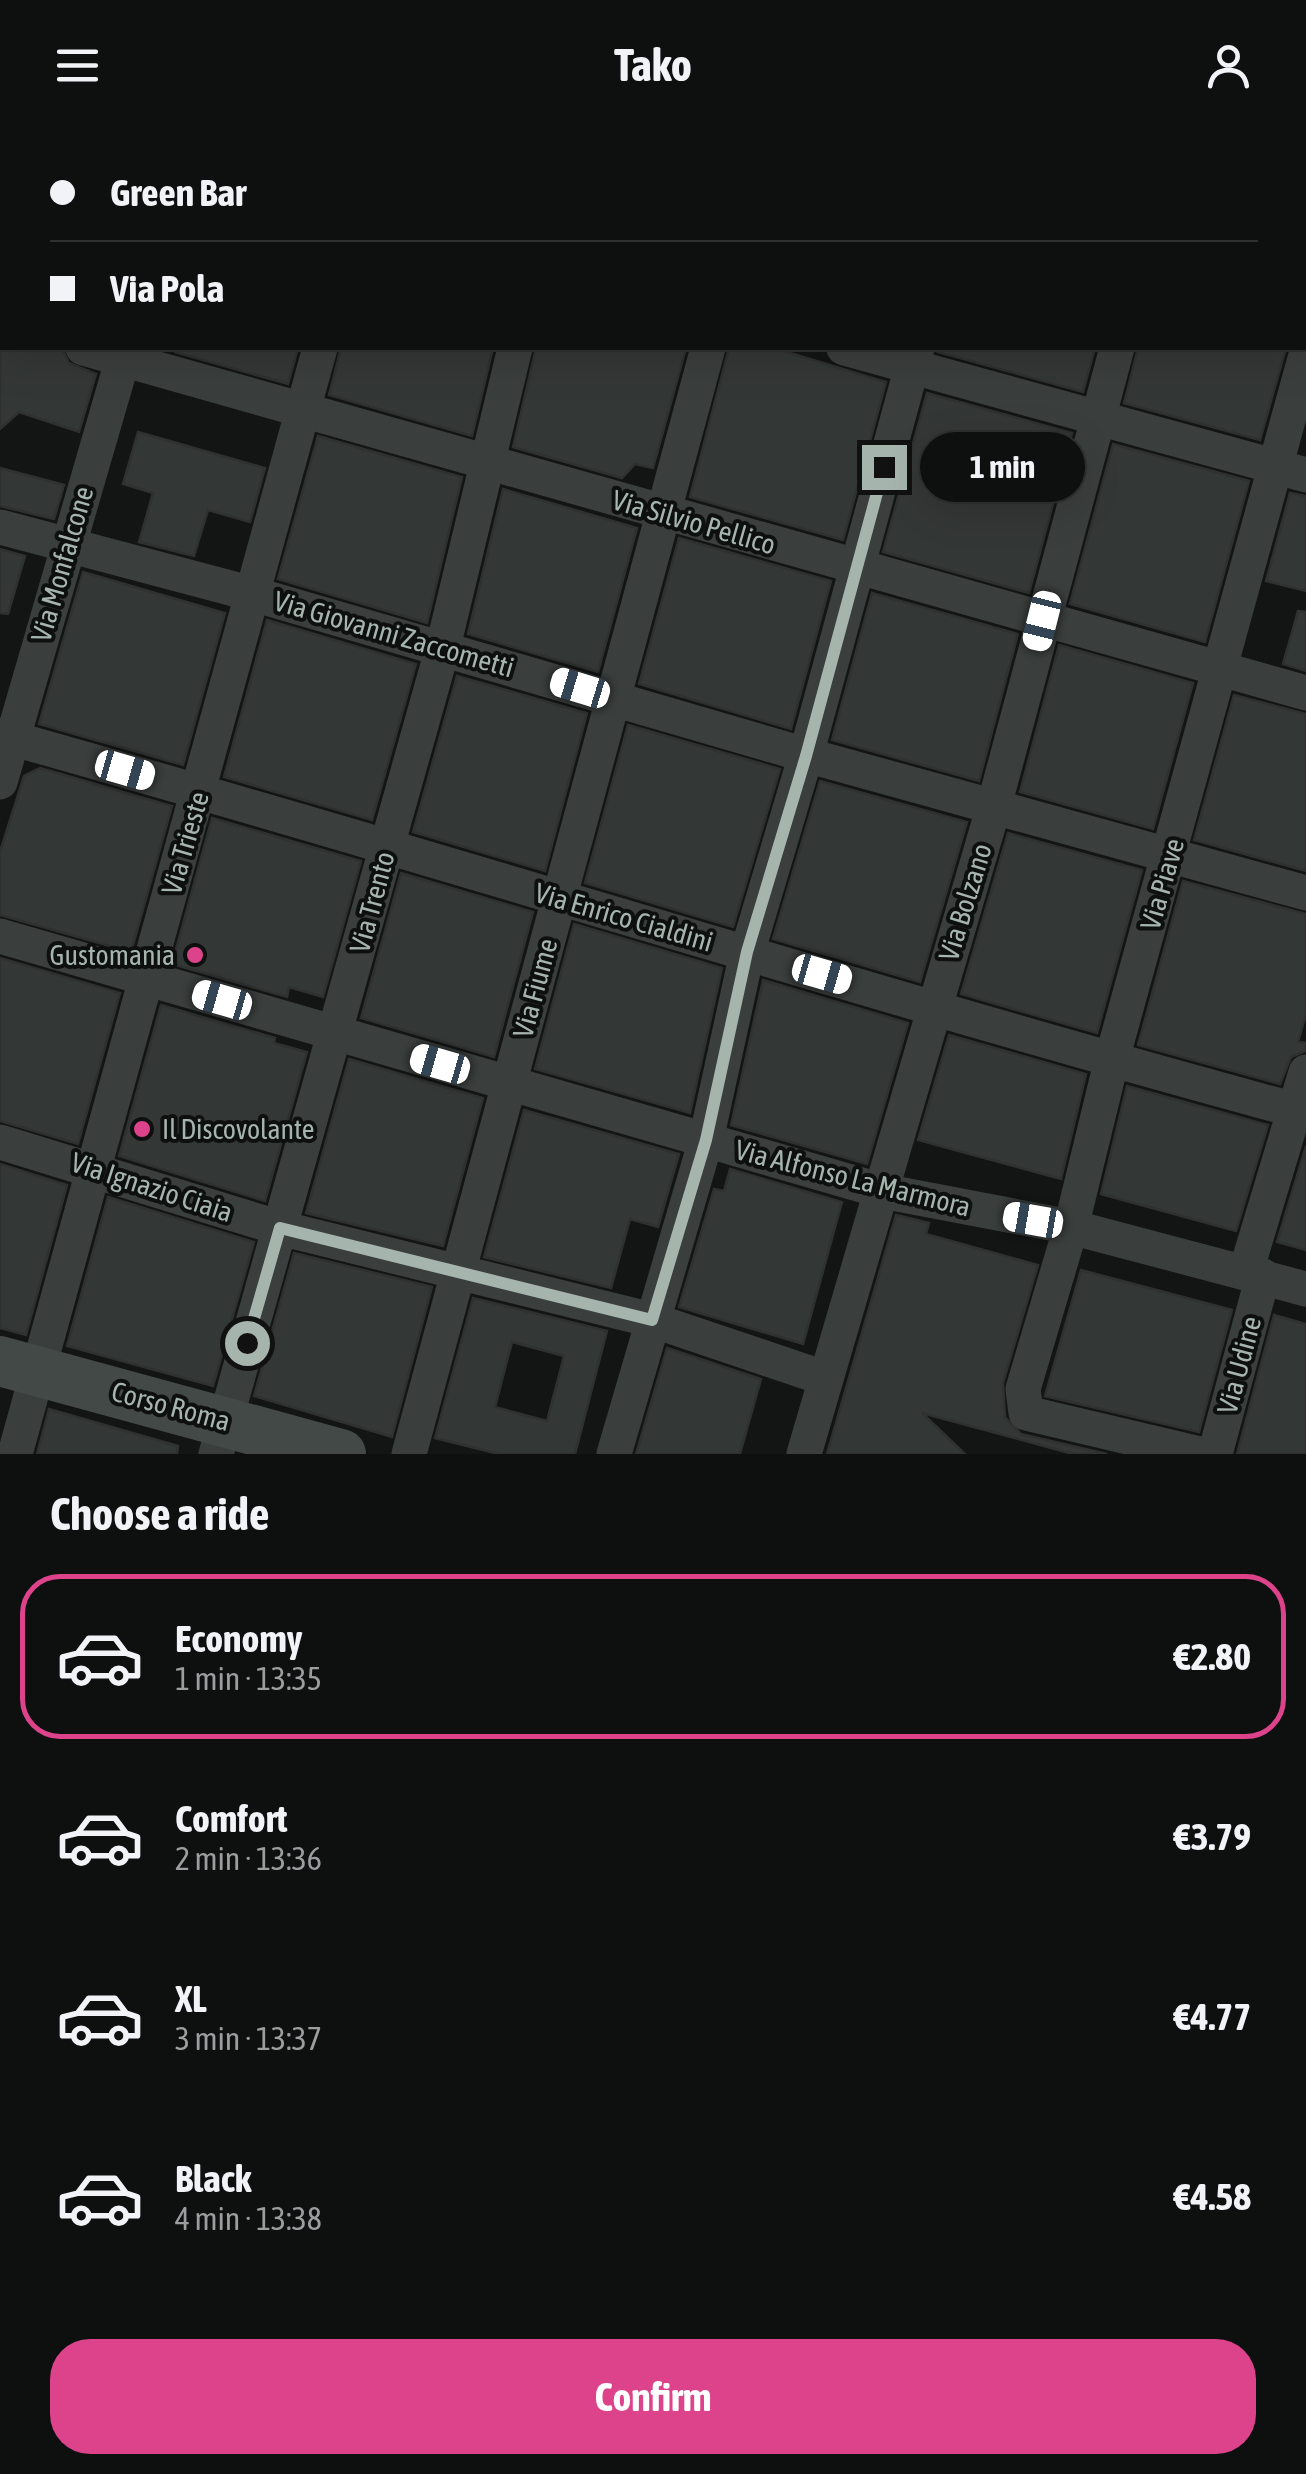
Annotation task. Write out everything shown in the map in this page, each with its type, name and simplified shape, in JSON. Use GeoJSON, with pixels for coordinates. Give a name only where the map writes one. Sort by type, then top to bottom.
{"type":"FeatureCollection","features":[{"type":"Feature","properties":{"kind":"street","name":"Via Trieste"},"geometry":{"type":"LineString","coordinates":[[15,1454],[18,1365],[94,1167],[319,350]]}},
{"type":"Feature","properties":{"kind":"street","name":"Via Trento"},"geometry":{"type":"LineString","coordinates":[[221,1437],[444,648],[514,350]]}},
{"type":"Feature","properties":{"kind":"street","name":"Via Fiume"},"geometry":{"type":"LineString","coordinates":[[410,1454],[707,350]]}},
{"type":"Feature","properties":{"kind":"street"},"geometry":{"type":"LineString","coordinates":[[860,350],[915,357],[1097,420],[1291,471]]}},
{"type":"Feature","properties":{"kind":"street","name":"Via Bolzano"},"geometry":{"type":"LineString","coordinates":[[804,1454],[994,806],[1117,350]]}},
{"type":"Feature","properties":{"kind":"street","name":"Via Silvio Pellico"},"geometry":{"type":"LineString","coordinates":[[124,353],[485,464],[1306,693]]}},
{"type":"Feature","properties":{"kind":"street","name":"Via Monfalcone"},"geometry":{"type":"LineString","coordinates":[[0,782],[7,737],[124,353]]}},
{"type":"Feature","properties":{"kind":"street","name":"Via Piave"},"geometry":{"type":"LineString","coordinates":[[1200,1454],[1026,1413],[1022,1388],[1071,1227],[1112,1058],[1220,670],[1291,471],[1306,355]]}},
{"type":"Feature","properties":{"kind":"street"},"geometry":{"type":"LineString","coordinates":[[614,1454],[706,1140],[747,952],[806,756],[915,357]]}},
{"type":"Feature","properties":{"kind":"street","name":"Via Giovanni Zaccometti"},"geometry":{"type":"LineString","coordinates":[[0,527],[444,648],[806,756],[1306,892]]}},
{"type":"Feature","properties":{"kind":"street","name":"Via Enrico Cialdini"},"geometry":{"type":"LineString","coordinates":[[7,737],[388,844],[558,899],[1300,1112]]}},
{"type":"Feature","properties":{"kind":"street","name":"Via Alfonso La Marmora"},"geometry":{"type":"LineString","coordinates":[[0,936],[882,1191],[1071,1227],[1306,1289]]}},
{"type":"Feature","properties":{"kind":"street","name":"Via Udine"},"geometry":{"type":"LineString","coordinates":[[1214,1454],[1255,1274],[1300,1112],[1306,1072]]}},
{"type":"Feature","properties":{"kind":"street","name":"Via Ignazio Ciaia"},"geometry":{"type":"LineString","coordinates":[[0,1142],[94,1167],[280,1228],[652,1320],[824,1378]]}},
{"type":"Feature","properties":{"kind":"street","name":"Corso Roma"},"geometry":{"type":"LineString","coordinates":[[18,1365],[221,1437],[341,1454]]}},
{"type":"Feature","properties":{"kind":"building"},"geometry":{"type":"Polygon","coordinates":[[[0,350],[63,350],[69,363],[96,374],[79,432],[19,412],[0,429],[0,350]]]}},
{"type":"Feature","properties":{"kind":"building"},"geometry":{"type":"Polygon","coordinates":[[[175,350],[297,350],[288,384],[175,350]]]}},
{"type":"Feature","properties":{"kind":"building"},"geometry":{"type":"Polygon","coordinates":[[[340,350],[493,350],[472,436],[329,395],[340,350]]]}},
{"type":"Feature","properties":{"kind":"building"},"geometry":{"type":"Polygon","coordinates":[[[536,350],[685,350],[653,468],[635,464],[622,478],[513,447],[536,350]]]}},
{"type":"Feature","properties":{"kind":"building"},"geometry":{"type":"Polygon","coordinates":[[[728,350],[781,350],[886,382],[843,540],[690,497],[728,350]]]}},
{"type":"Feature","properties":{"kind":"building"},"geometry":{"type":"Polygon","coordinates":[[[939,350],[1094,350],[1083,392],[939,350]]]}},
{"type":"Feature","properties":{"kind":"building"},"geometry":{"type":"Polygon","coordinates":[[[1137,350],[1285,350],[1260,440],[1124,403],[1137,350]]]}},
{"type":"Feature","properties":{"kind":"building"},"geometry":{"type":"Polygon","coordinates":[[[927,393],[1072,433],[1029,593],[883,552],[927,393]]]}},
{"type":"Feature","properties":{"kind":"building"},"geometry":{"type":"Polygon","coordinates":[[[138,432],[265,468],[250,522],[208,510],[194,556],[139,542],[153,493],[123,484],[138,432]]]}},
{"type":"Feature","properties":{"kind":"building"},"geometry":{"type":"Polygon","coordinates":[[[318,436],[462,477],[427,623],[278,579],[318,436]]]}},
{"type":"Feature","properties":{"kind":"building"},"geometry":{"type":"Polygon","coordinates":[[[1113,444],[1249,481],[1205,642],[1070,604],[1113,444]]]}},
{"type":"Feature","properties":{"kind":"building"},"geometry":{"type":"Polygon","coordinates":[[[0,468],[64,485],[54,519],[0,506],[0,468]]]}},
{"type":"Feature","properties":{"kind":"building"},"geometry":{"type":"Polygon","coordinates":[[[503,489],[637,528],[598,672],[468,634],[503,489]]]}},
{"type":"Feature","properties":{"kind":"building"},"geometry":{"type":"Polygon","coordinates":[[[1290,493],[1306,496],[1306,591],[1266,581],[1290,493]]]}},
{"type":"Feature","properties":{"kind":"building"},"geometry":{"type":"Polygon","coordinates":[[[679,538],[831,581],[791,729],[639,684],[679,538]]]}},
{"type":"Feature","properties":{"kind":"building"},"geometry":{"type":"Polygon","coordinates":[[[0,549],[25,556],[8,614],[0,613],[0,549]]]}},
{"type":"Feature","properties":{"kind":"building"},"geometry":{"type":"Polygon","coordinates":[[[83,572],[225,613],[183,765],[39,724],[83,572]]]}},
{"type":"Feature","properties":{"kind":"building"},"geometry":{"type":"Polygon","coordinates":[[[872,593],[1018,634],[979,781],[832,740],[872,593]]]}},
{"type":"Feature","properties":{"kind":"building"},"geometry":{"type":"Polygon","coordinates":[[[1298,611],[1306,612],[1306,671],[1283,664],[1298,611]]]}},
{"type":"Feature","properties":{"kind":"building"},"geometry":{"type":"Polygon","coordinates":[[[267,620],[416,664],[372,820],[224,777],[267,620]]]}},
{"type":"Feature","properties":{"kind":"building"},"geometry":{"type":"Polygon","coordinates":[[[1059,645],[1193,683],[1153,829],[1020,792],[1059,645]]]}},
{"type":"Feature","properties":{"kind":"building"},"geometry":{"type":"Polygon","coordinates":[[[457,676],[587,713],[545,871],[413,832],[457,676]]]}},
{"type":"Feature","properties":{"kind":"building"},"geometry":{"type":"Polygon","coordinates":[[[1234,695],[1306,714],[1306,871],[1194,840],[1234,695]]]}},
{"type":"Feature","properties":{"kind":"building"},"geometry":{"type":"Polygon","coordinates":[[[628,725],[780,769],[733,927],[585,883],[628,725]]]}},
{"type":"Feature","properties":{"kind":"building"},"geometry":{"type":"Polygon","coordinates":[[[40,768],[172,806],[131,952],[0,915],[0,852],[24,776],[40,768]]]}},
{"type":"Feature","properties":{"kind":"building"},"geometry":{"type":"Polygon","coordinates":[[[820,781],[967,822],[920,982],[773,939],[820,781]]]}},
{"type":"Feature","properties":{"kind":"building"},"geometry":{"type":"Polygon","coordinates":[[[212,818],[361,861],[323,997],[289,987],[287,997],[172,964],[212,818]]]}},
{"type":"Feature","properties":{"kind":"building"},"geometry":{"type":"Polygon","coordinates":[[[1008,833],[1142,870],[1097,1033],[961,994],[1008,833]]]}},
{"type":"Feature","properties":{"kind":"building"},"geometry":{"type":"Polygon","coordinates":[[[401,873],[533,912],[494,1057],[361,1018],[401,873]]]}},
{"type":"Feature","properties":{"kind":"building"},"geometry":{"type":"Polygon","coordinates":[[[1183,881],[1306,914],[1306,1014],[1298,1042],[1306,1043],[1306,1051],[1291,1057],[1280,1084],[1138,1045],[1183,881]]]}},
{"type":"Feature","properties":{"kind":"building"},"geometry":{"type":"Polygon","coordinates":[[[574,924],[722,968],[690,1113],[535,1069],[574,924]]]}},
{"type":"Feature","properties":{"kind":"building"},"geometry":{"type":"Polygon","coordinates":[[[0,958],[120,993],[78,1144],[0,1121],[0,958]]]}},
{"type":"Feature","properties":{"kind":"building"},"geometry":{"type":"Polygon","coordinates":[[[763,980],[908,1023],[867,1164],[731,1125],[763,980]]]}},
{"type":"Feature","properties":{"kind":"building"},"geometry":{"type":"Polygon","coordinates":[[[161,1005],[275,1038],[274,1043],[307,1052],[265,1201],[119,1156],[161,1005]]]}},
{"type":"Feature","properties":{"kind":"building"},"geometry":{"type":"Polygon","coordinates":[[[949,1035],[1086,1074],[1061,1179],[918,1140],[949,1035]]]}},
{"type":"Feature","properties":{"kind":"building"},"geometry":{"type":"Polygon","coordinates":[[[349,1059],[483,1098],[443,1246],[306,1213],[349,1059]]]}},
{"type":"Feature","properties":{"kind":"building"},"geometry":{"type":"Polygon","coordinates":[[[1127,1086],[1268,1125],[1236,1231],[1101,1194],[1127,1086]]]}},
{"type":"Feature","properties":{"kind":"building"},"geometry":{"type":"Polygon","coordinates":[[[524,1110],[679,1154],[658,1227],[630,1219],[611,1288],[484,1257],[524,1110]]]}},
{"type":"Feature","properties":{"kind":"building"},"geometry":{"type":"Polygon","coordinates":[[[1306,1146],[1306,1250],[1277,1242],[1306,1146]]]}},
{"type":"Feature","properties":{"kind":"building"},"geometry":{"type":"Polygon","coordinates":[[[0,1164],[67,1185],[26,1335],[0,1328],[0,1164]]]}},
{"type":"Feature","properties":{"kind":"building"},"geometry":{"type":"Polygon","coordinates":[[[730,1169],[842,1202],[803,1344],[679,1307],[714,1189],[724,1191],[730,1169]]]}},
{"type":"Feature","properties":{"kind":"building"},"geometry":{"type":"Polygon","coordinates":[[[108,1197],[254,1242],[213,1386],[67,1346],[108,1197]]]}},
{"type":"Feature","properties":{"kind":"building"},"geometry":{"type":"Polygon","coordinates":[[[896,1215],[929,1223],[926,1234],[1038,1265],[1003,1383],[1005,1417],[1021,1434],[1107,1454],[1073,1454],[922,1413],[965,1454],[827,1454],[896,1215]]]}},
{"type":"Feature","properties":{"kind":"building"},"geometry":{"type":"Polygon","coordinates":[[[294,1253],[432,1287],[392,1437],[254,1396],[294,1253]]]}},
{"type":"Feature","properties":{"kind":"building"},"geometry":{"type":"Polygon","coordinates":[[[1081,1270],[1232,1310],[1199,1432],[1045,1396],[1081,1270]]]}},
{"type":"Feature","properties":{"kind":"building"},"geometry":{"type":"Polygon","coordinates":[[[473,1298],[607,1331],[575,1454],[499,1454],[435,1438],[473,1298]],[[512,1342],[495,1407],[547,1421],[564,1356],[512,1342]]]}},
{"type":"Feature","properties":{"kind":"building"},"geometry":{"type":"Polygon","coordinates":[[[1274,1315],[1306,1324],[1306,1454],[1237,1454],[1274,1315]]]}},
{"type":"Feature","properties":{"kind":"building"},"geometry":{"type":"Polygon","coordinates":[[[667,1348],[761,1379],[740,1454],[636,1454],[667,1348]]]}},
{"type":"Feature","properties":{"kind":"building"},"geometry":{"type":"Polygon","coordinates":[[[49,1409],[178,1446],[177,1454],[37,1454],[49,1409]]]}},
{"type":"Feature","properties":{"kind":"place","name":"Gustomania"},"geometry":{"type":"Point","coordinates":[195,955]}},
{"type":"Feature","properties":{"kind":"place","name":"Il Discovolante"},"geometry":{"type":"Point","coordinates":[142,1129]}},
{"type":"Feature","properties":{"kind":"route"},"geometry":{"type":"LineString","coordinates":[[247,1343],[280,1228],[652,1320],[706,1140],[747,952],[806,756],[884,467]]}}]}
